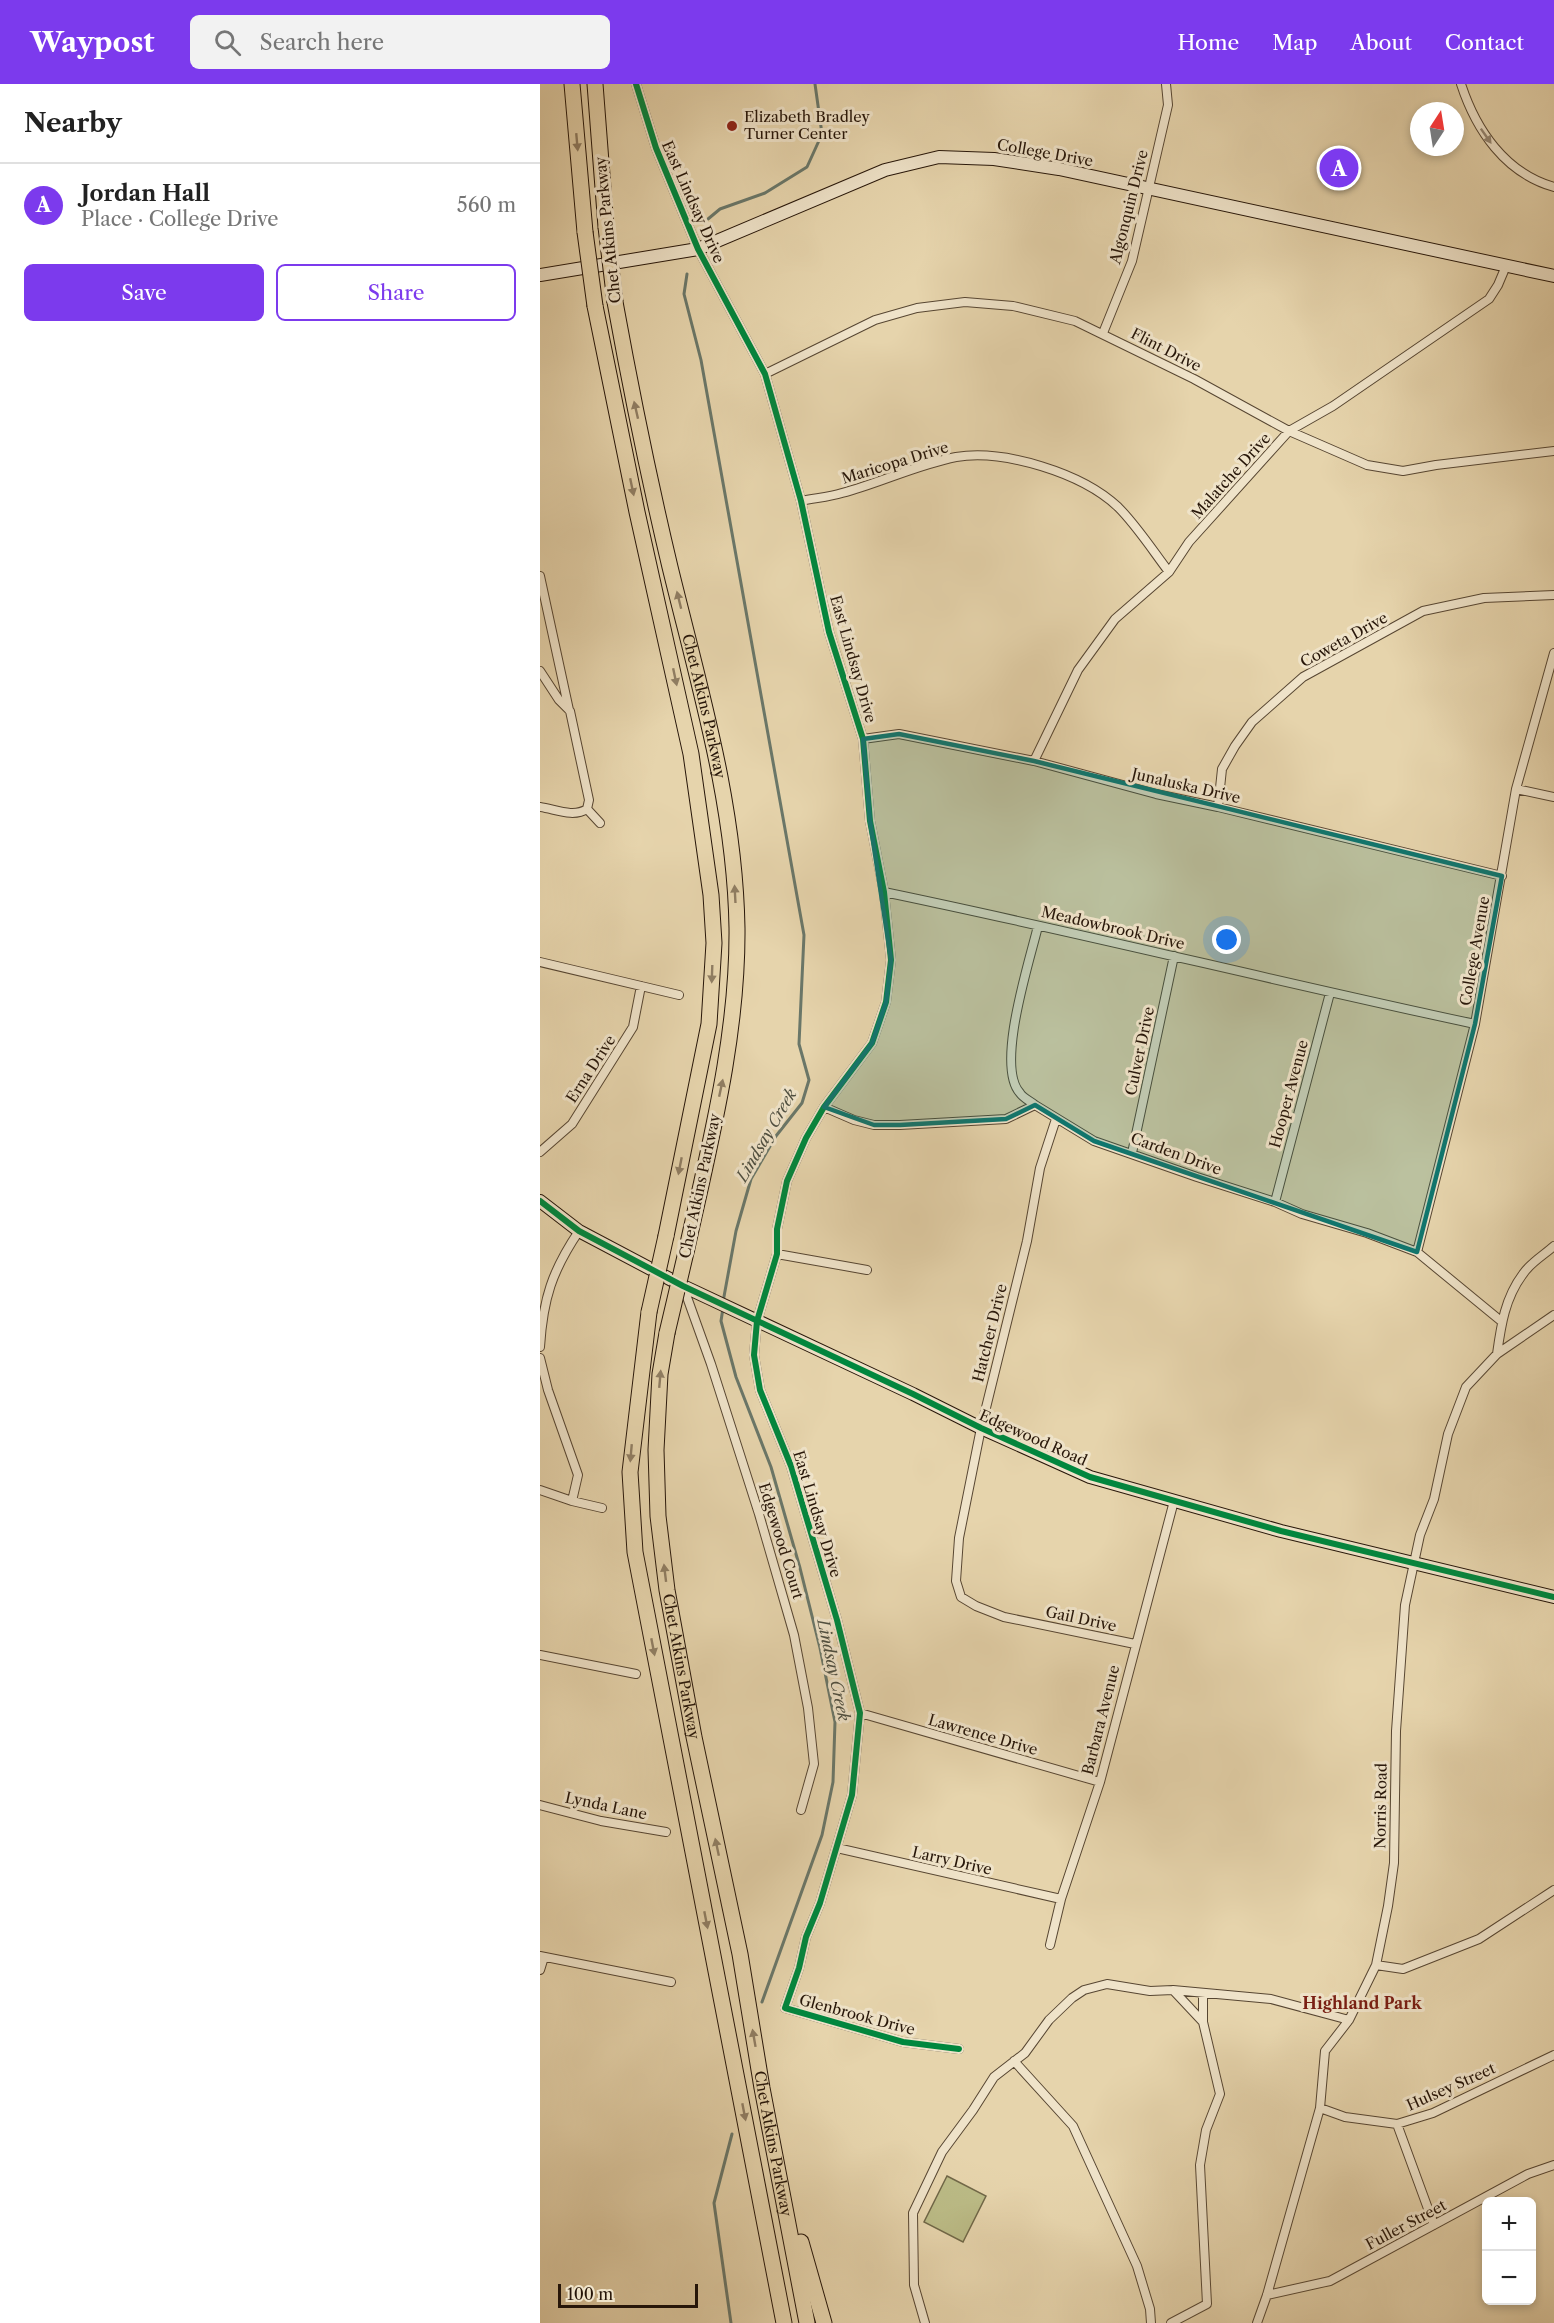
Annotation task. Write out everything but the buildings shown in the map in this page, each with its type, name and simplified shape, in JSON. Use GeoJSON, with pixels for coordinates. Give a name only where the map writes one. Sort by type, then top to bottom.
{"type":"FeatureCollection","features":[{"type":"Feature","properties":{"kind":"highway","name":"Chet Atkins Parkway"},"geometry":{"type":"LineString","coordinates":[[572,84],[585,232],[595,306],[634,501],[691,754],[711,895],[714,943],[709,1024],[650,1312],[633,1433],[630,1472],[635,1552],[760,2189],[784,2323]]}},
{"type":"Feature","properties":{"kind":"highway","name":"Chet Atkins Parkway"},"geometry":{"type":"LineString","coordinates":[[595,84],[606,227],[615,302],[670,565],[723,786],[734,877],[737,928],[735,981],[725,1066],[660,1374],[656,1450],[658,1516],[666,1579],[694,1737],[740,1954],[762,2088],[807,2323]]}},
{"type":"Feature","properties":{"kind":"highway"},"geometry":{"type":"LineString","coordinates":[[775,2150],[824,2323]]}},
{"type":"Feature","properties":{"kind":"highway"},"geometry":{"type":"LineString","coordinates":[[760,2189],[773,2323]]}},
{"type":"Feature","properties":{"kind":"street","name":"East Lindsay Drive"},"geometry":{"type":"LineString","coordinates":[[636,84],[656,148],[698,249],[765,374],[801,501],[829,632],[863,739],[870,821],[885,892],[891,960],[886,1002],[872,1043],[824,1107],[806,1138],[787,1181],[777,1229],[777,1254],[757,1321],[754,1355],[760,1390],[795,1476],[837,1620],[860,1713],[852,1795],[820,1903],[806,1937],[785,2008]]}},
{"type":"Feature","properties":{"kind":"street","name":"Algonquin Drive"},"geometry":{"type":"LineString","coordinates":[[1103,333],[1132,261],[1168,105],[1166,84]]}},
{"type":"Feature","properties":{"kind":"street"},"geometry":{"type":"LineString","coordinates":[[1461,84],[1466,102],[1484,134],[1500,155],[1537,182],[1554,186]]}},
{"type":"Feature","properties":{"kind":"street","name":"College Drive"},"geometry":{"type":"LineString","coordinates":[[540,275],[698,249],[885,170],[939,158],[994,159],[1059,168],[1554,276]]}},
{"type":"Feature","properties":{"kind":"street","name":"Malatche Drive"},"geometry":{"type":"LineString","coordinates":[[1034,761],[1078,670],[1115,619],[1169,572],[1189,542],[1289,431],[1341,400],[1489,299],[1506,266]]}},
{"type":"Feature","properties":{"kind":"street","name":"Flint Drive"},"geometry":{"type":"LineString","coordinates":[[765,374],[875,320],[917,308],[965,302],[1013,306],[1076,321],[1103,333],[1289,431],[1367,465],[1403,471],[1554,451]]}},
{"type":"Feature","properties":{"kind":"street","name":"Maricopa Drive"},"geometry":{"type":"LineString","coordinates":[[801,501],[842,493],[957,457],[995,455],[1056,470],[1102,494],[1119,508],[1169,572]]}},
{"type":"Feature","properties":{"kind":"street"},"geometry":{"type":"LineString","coordinates":[[540,576],[589,800],[587,809],[582,812],[570,813],[540,807]]}},
{"type":"Feature","properties":{"kind":"street","name":"Coweta Drive"},"geometry":{"type":"LineString","coordinates":[[1218,807],[1222,769],[1235,746],[1252,722],[1303,677],[1423,611],[1484,598],[1554,595]]}},
{"type":"Feature","properties":{"kind":"street","name":"College Avenue"},"geometry":{"type":"LineString","coordinates":[[1417,1252],[1475,1024],[1516,789],[1554,653]]}},
{"type":"Feature","properties":{"kind":"street"},"geometry":{"type":"LineString","coordinates":[[540,671],[559,700],[570,711]]}},
{"type":"Feature","properties":{"kind":"street","name":"Junaluska Drive"},"geometry":{"type":"LineString","coordinates":[[863,739],[899,734],[999,756],[1034,761],[1156,794],[1502,876]]}},
{"type":"Feature","properties":{"kind":"street"},"geometry":{"type":"LineString","coordinates":[[1516,789],[1554,797]]}},
{"type":"Feature","properties":{"kind":"street"},"geometry":{"type":"LineString","coordinates":[[587,809],[600,823]]}},
{"type":"Feature","properties":{"kind":"street","name":"Meadowbrook Drive"},"geometry":{"type":"LineString","coordinates":[[885,892],[1475,1024]]}},
{"type":"Feature","properties":{"kind":"street"},"geometry":{"type":"LineString","coordinates":[[824,1107],[874,1125],[900,1125],[1006,1119],[1035,1105],[1018,1093],[1010,1067],[1016,1012],[1038,926]]}},
{"type":"Feature","properties":{"kind":"street","name":"Culver Drive"},"geometry":{"type":"LineString","coordinates":[[1132,1153],[1174,956]]}},
{"type":"Feature","properties":{"kind":"street"},"geometry":{"type":"LineString","coordinates":[[540,962],[679,995]]}},
{"type":"Feature","properties":{"kind":"street","name":"Erna Drive"},"geometry":{"type":"LineString","coordinates":[[540,1152],[572,1124],[633,1027],[641,986]]}},
{"type":"Feature","properties":{"kind":"street","name":"Hooper Avenue"},"geometry":{"type":"LineString","coordinates":[[1275,1202],[1330,993]]}},
{"type":"Feature","properties":{"kind":"street","name":"Carden Drive"},"geometry":{"type":"LineString","coordinates":[[1035,1105],[1094,1141],[1417,1252],[1501,1321]]}},
{"type":"Feature","properties":{"kind":"street","name":"Hatcher Drive"},"geometry":{"type":"LineString","coordinates":[[1022,1620],[1004,1617],[976,1606],[961,1597],[956,1581],[959,1538],[981,1428],[1027,1241],[1040,1168],[1056,1119]]}},
{"type":"Feature","properties":{"kind":"street","name":"Edgewood Road"},"geometry":{"type":"LineString","coordinates":[[540,1201],[579,1231],[682,1286],[981,1428],[1090,1477],[1281,1531],[1554,1597]]}},
{"type":"Feature","properties":{"kind":"street"},"geometry":{"type":"LineString","coordinates":[[540,1347],[542,1318],[550,1284],[560,1260],[579,1231]]}},
{"type":"Feature","properties":{"kind":"street"},"geometry":{"type":"LineString","coordinates":[[1497,1354],[1501,1321],[1508,1299],[1523,1273],[1554,1246]]}},
{"type":"Feature","properties":{"kind":"street"},"geometry":{"type":"LineString","coordinates":[[777,1254],[867,1270]]}},
{"type":"Feature","properties":{"kind":"street","name":"Edgewood Court"},"geometry":{"type":"LineString","coordinates":[[682,1286],[711,1364],[759,1514],[794,1635],[808,1707],[814,1764],[801,1810]]}},
{"type":"Feature","properties":{"kind":"street","name":"Norris Road"},"geometry":{"type":"LineString","coordinates":[[1257,2323],[1320,2108],[1325,2051],[1349,2020],[1376,1965],[1394,1863],[1396,1731],[1405,1605],[1413,1562],[1420,1535],[1434,1499],[1448,1434],[1466,1387],[1497,1354],[1554,1315]]}},
{"type":"Feature","properties":{"kind":"street"},"geometry":{"type":"LineString","coordinates":[[540,1358],[548,1390],[578,1475],[572,1502]]}},
{"type":"Feature","properties":{"kind":"street"},"geometry":{"type":"LineString","coordinates":[[540,1490],[572,1502],[602,1508]]}},
{"type":"Feature","properties":{"kind":"street","name":"Barbara Avenue"},"geometry":{"type":"LineString","coordinates":[[1050,1945],[1060,1899],[1100,1782],[1174,1501]]}},
{"type":"Feature","properties":{"kind":"street","name":"Gail Drive"},"geometry":{"type":"LineString","coordinates":[[1022,1620],[1135,1644]]}},
{"type":"Feature","properties":{"kind":"street"},"geometry":{"type":"LineString","coordinates":[[540,1655],[636,1674]]}},
{"type":"Feature","properties":{"kind":"street","name":"Lawrence Drive"},"geometry":{"type":"LineString","coordinates":[[860,1713],[1100,1782]]}},
{"type":"Feature","properties":{"kind":"street","name":"Lynda Lane"},"geometry":{"type":"LineString","coordinates":[[540,1805],[601,1821],[666,1833]]}},
{"type":"Feature","properties":{"kind":"street","name":"Larry Drive"},"geometry":{"type":"LineString","coordinates":[[837,1848],[1060,1899]]}},
{"type":"Feature","properties":{"kind":"street"},"geometry":{"type":"LineString","coordinates":[[1376,1965],[1403,1969],[1479,1939],[1554,1890]]}},
{"type":"Feature","properties":{"kind":"street"},"geometry":{"type":"LineString","coordinates":[[540,1970],[542,1956],[671,1982]]}},
{"type":"Feature","properties":{"kind":"street"},"geometry":{"type":"LineString","coordinates":[[925,2323],[914,2285],[913,2213],[942,2152],[994,2077],[1025,2053],[1050,2020],[1072,1998],[1084,1990],[1107,1984],[1150,1990],[1271,1999],[1349,2020]]}},
{"type":"Feature","properties":{"kind":"street"},"geometry":{"type":"LineString","coordinates":[[1173,1990],[1203,2022]]}},
{"type":"Feature","properties":{"kind":"street"},"geometry":{"type":"LineString","coordinates":[[1171,2323],[1207,2304],[1200,2165],[1206,2130],[1220,2094],[1203,2022],[1203,1993]]}},
{"type":"Feature","properties":{"kind":"street","name":"Glenbrook Drive"},"geometry":{"type":"LineString","coordinates":[[785,2008],[903,2042],[959,2049]]}},
{"type":"Feature","properties":{"kind":"street","name":"Hulsey Street"},"geometry":{"type":"LineString","coordinates":[[1320,2108],[1345,2117],[1397,2124],[1433,2113],[1554,2055]]}},
{"type":"Feature","properties":{"kind":"street"},"geometry":{"type":"LineString","coordinates":[[1014,2061],[1073,2126],[1137,2266],[1150,2309],[1151,2323]]}},
{"type":"Feature","properties":{"kind":"street"},"geometry":{"type":"LineString","coordinates":[[1397,2124],[1434,2225]]}},
{"type":"Feature","properties":{"kind":"street","name":"Fuller Street"},"geometry":{"type":"LineString","coordinates":[[1267,2295],[1330,2281],[1528,2174],[1554,2165]]}},
{"type":"Feature","properties":{"kind":"highlighted area"},"geometry":{"type":"Polygon","coordinates":[[[899,734],[1034,761],[1502,876],[1475,1024],[1417,1252],[1094,1141],[1035,1105],[1006,1119],[900,1125],[874,1125],[824,1107],[872,1043],[886,1002],[891,960],[870,821],[863,739],[899,734]]]}},
{"type":"Feature","properties":{"kind":"green space"},"geometry":{"type":"Polygon","coordinates":[[[947,2176],[986,2196],[963,2242],[924,2222],[947,2176]]]}},
{"type":"Feature","properties":{"kind":"waterway"},"geometry":{"type":"LineString","coordinates":[[708,219],[720,209],[765,193],[807,167],[822,134],[815,84]]}},
{"type":"Feature","properties":{"kind":"waterway"},"geometry":{"type":"LineString","coordinates":[[687,274],[684,294],[701,360],[804,935],[799,1044],[809,1080],[802,1103],[776,1136],[751,1179],[736,1231],[723,1302]]}},
{"type":"Feature","properties":{"kind":"waterway","name":"Lindsay Creek"},"geometry":{"type":"LineString","coordinates":[[723,1308],[721,1321],[736,1377],[771,1467],[800,1568],[835,1722],[833,1782],[822,1835],[762,2002]]}},
{"type":"Feature","properties":{"kind":"waterway","name":"Lindsay Creek"},"geometry":{"type":"LineString","coordinates":[[731,2323],[714,2203],[732,2134]]}},
{"type":"Feature","properties":{"kind":"cycle path"},"geometry":{"type":"LineString","coordinates":[[636,84],[656,148],[698,249],[765,374],[801,501],[829,632],[863,739],[870,821],[884,892],[891,960],[886,1002],[872,1043],[824,1107],[806,1138],[787,1181],[777,1229],[777,1254],[757,1321],[754,1355],[760,1390],[791,1466],[837,1620],[860,1713],[852,1795],[820,1903],[806,1937],[799,1968],[785,2008],[903,2042],[959,2049]]}},
{"type":"Feature","properties":{"kind":"cycle path"},"geometry":{"type":"LineString","coordinates":[[540,1201],[579,1231],[683,1286],[981,1428],[1090,1477],[1281,1531],[1554,1597]]}},
{"type":"Feature","properties":{"kind":"place","name":"Elizabeth Bradley Turner Center"},"geometry":{"type":"Point","coordinates":[732,126]}},
{"type":"Feature","properties":{"kind":"place","name":"Jordan Hall"},"geometry":{"type":"Point","coordinates":[1339,168]}},
{"type":"Feature","properties":{"kind":"district","name":"Highland Park"},"geometry":{"type":"Point","coordinates":[1362,2003]}}]}
